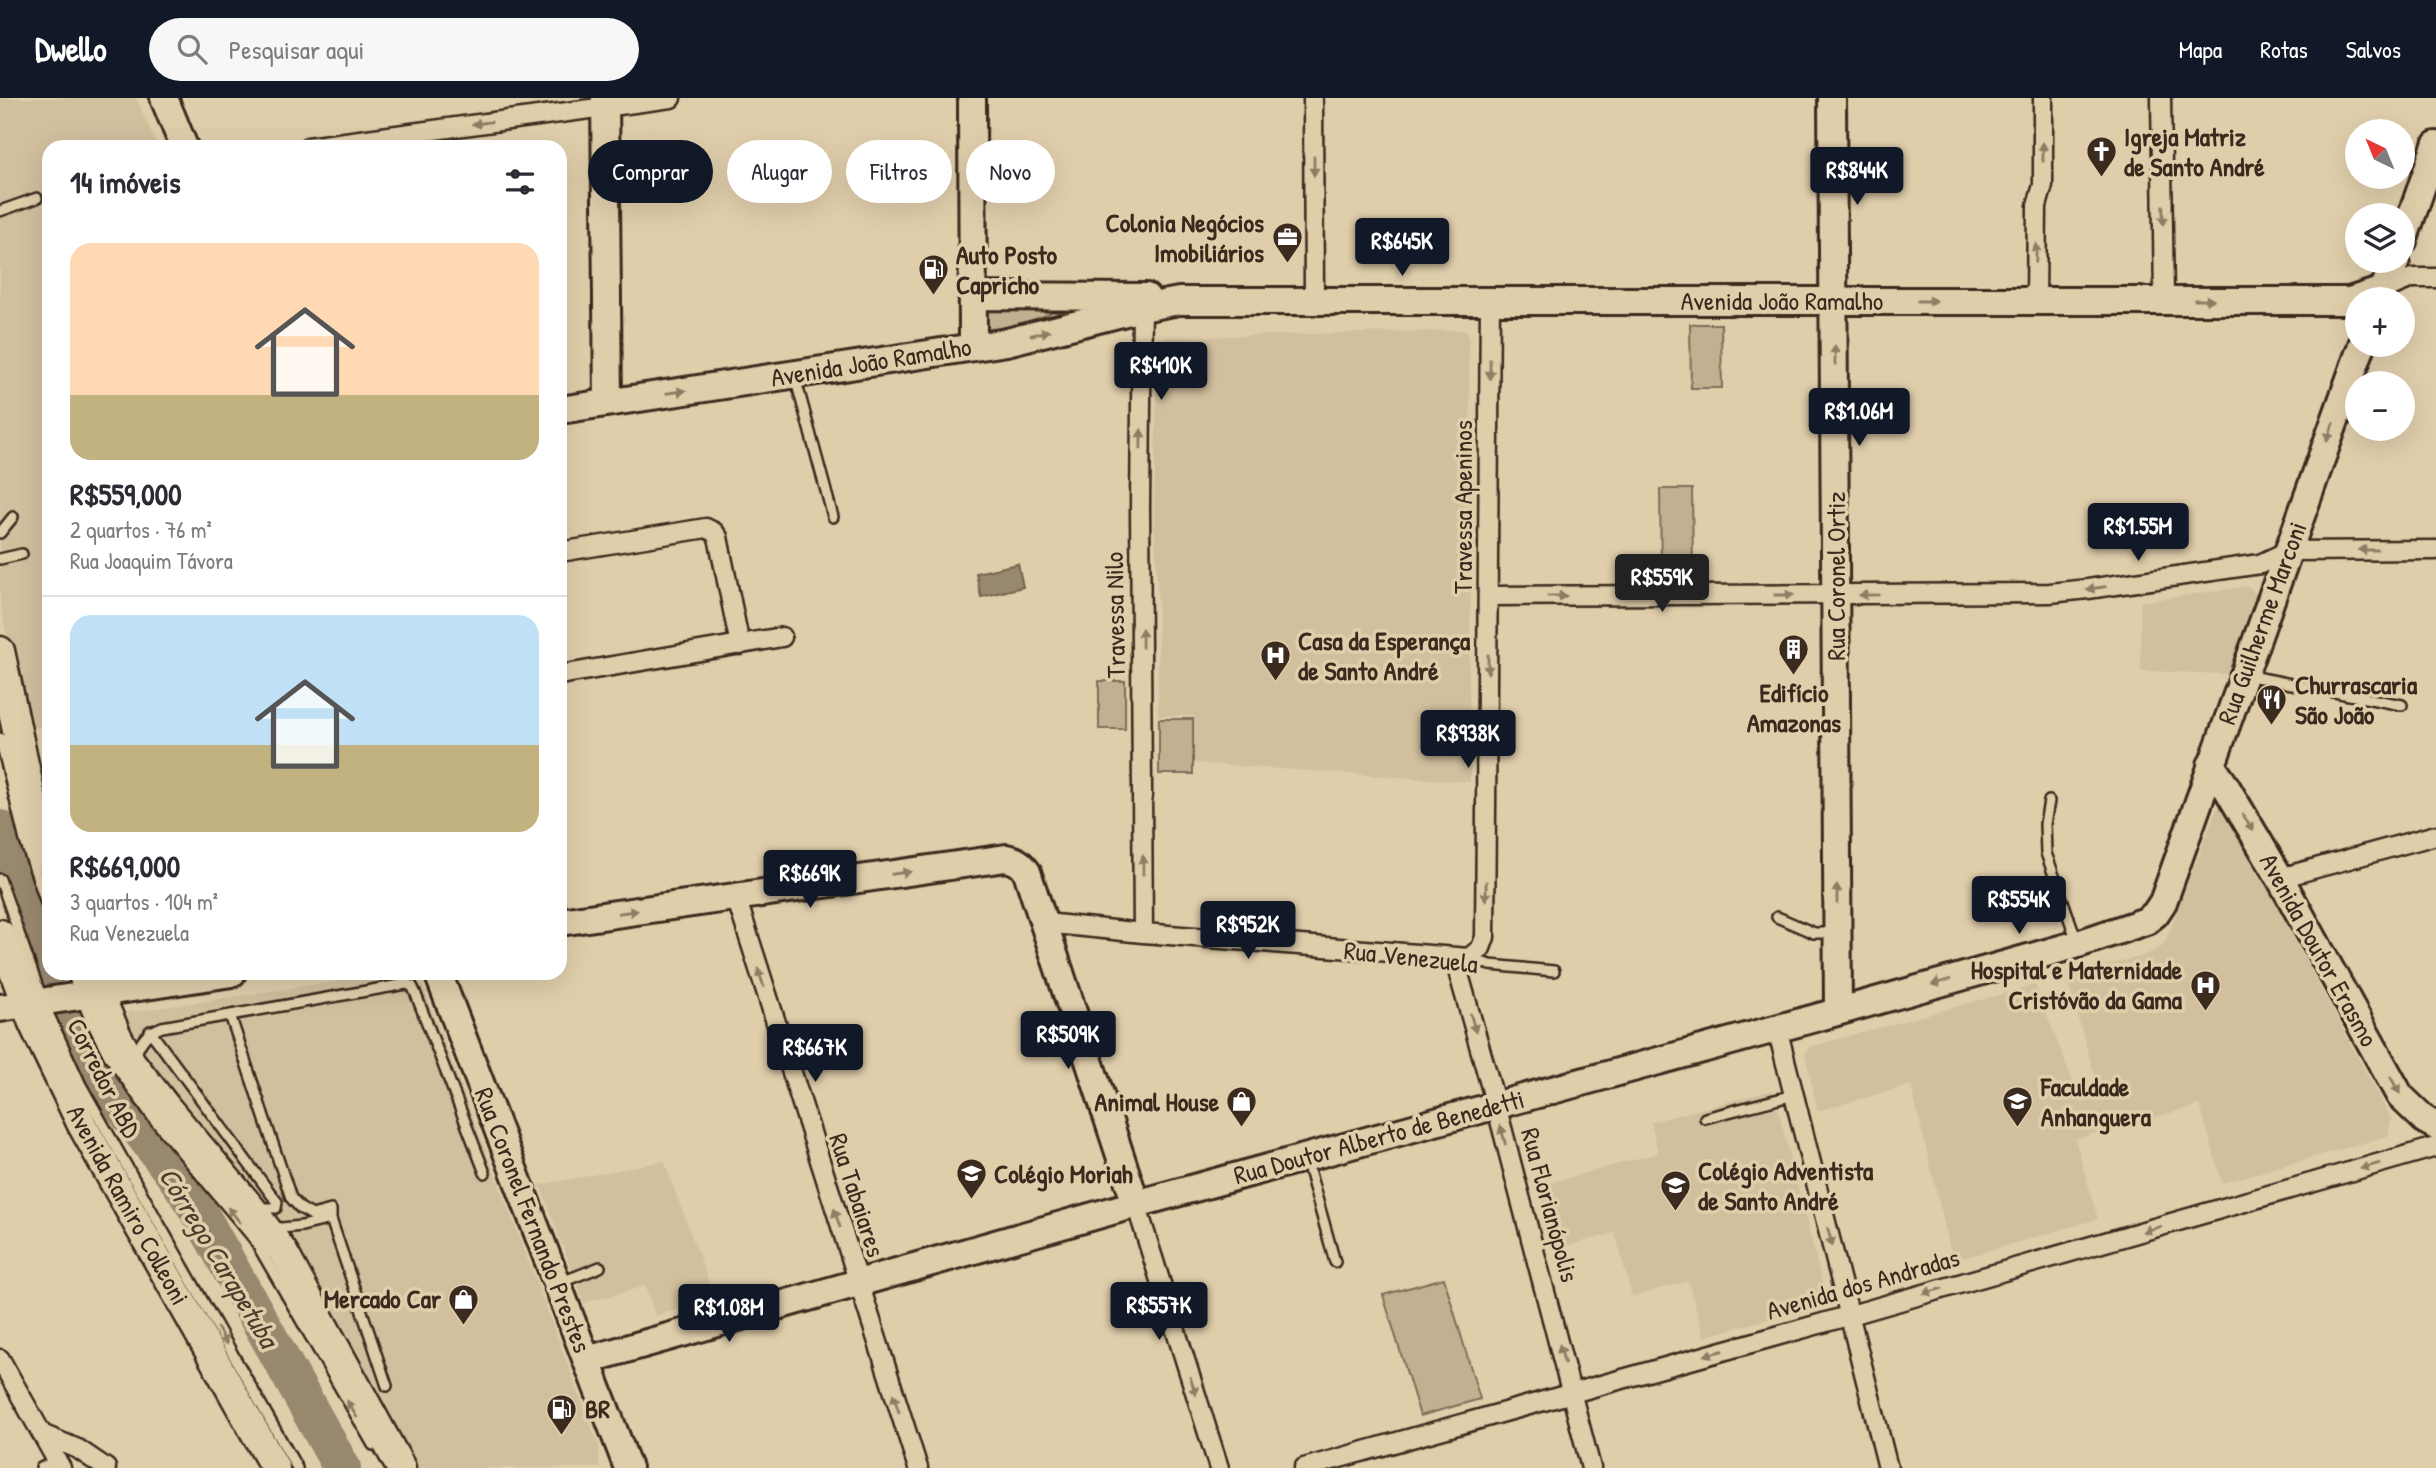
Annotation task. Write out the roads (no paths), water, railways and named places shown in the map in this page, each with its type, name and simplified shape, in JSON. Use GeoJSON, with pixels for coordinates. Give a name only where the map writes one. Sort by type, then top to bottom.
{"type":"FeatureCollection","features":[{"type":"Feature","properties":{"kind":"main road"},"geometry":{"type":"LineString","coordinates":[[0,651],[30,792],[42,835]]}},
{"type":"Feature","properties":{"kind":"main road","name":"Avenida Ramiro Colleoni"},"geometry":{"type":"LineString","coordinates":[[0,934],[23,1005],[82,1125],[275,1468]]}},
{"type":"Feature","properties":{"kind":"main road"},"geometry":{"type":"LineString","coordinates":[[84,984],[131,1062],[283,1252],[390,1462]]}},
{"type":"Feature","properties":{"kind":"street"},"geometry":{"type":"LineString","coordinates":[[164,98],[181,140]]}},
{"type":"Feature","properties":{"kind":"street"},"geometry":{"type":"LineString","coordinates":[[354,140],[606,102],[671,98]]}},
{"type":"Feature","properties":{"kind":"street"},"geometry":{"type":"LineString","coordinates":[[972,98],[973,346]]}},
{"type":"Feature","properties":{"kind":"street"},"geometry":{"type":"LineString","coordinates":[[1313,98],[1314,301]]}},
{"type":"Feature","properties":{"kind":"street","name":"Rua Coronel Ortiz"},"geometry":{"type":"LineString","coordinates":[[1832,98],[1838,1012]]}},
{"type":"Feature","properties":{"kind":"street"},"geometry":{"type":"LineString","coordinates":[[2036,300],[2037,206],[2043,185],[2043,98]]}},
{"type":"Feature","properties":{"kind":"street"},"geometry":{"type":"LineString","coordinates":[[2161,98],[2164,300]]}},
{"type":"Feature","properties":{"kind":"street"},"geometry":{"type":"LineString","coordinates":[[606,102],[608,402]]}},
{"type":"Feature","properties":{"kind":"street"},"geometry":{"type":"LineString","coordinates":[[2415,206],[2436,145]]}},
{"type":"Feature","properties":{"kind":"street"},"geometry":{"type":"LineString","coordinates":[[2395,287],[2412,278],[2436,278]]}},
{"type":"Feature","properties":{"kind":"street","name":"Avenida João Ramalho"},"geometry":{"type":"LineString","coordinates":[[973,296],[1142,302],[2345,301]]}},
{"type":"Feature","properties":{"kind":"street","name":"Travessa Apeninos"},"geometry":{"type":"LineString","coordinates":[[1462,958],[1481,948],[1485,937],[1490,301]]}},
{"type":"Feature","properties":{"kind":"street","name":"Avenida João Ramalho"},"geometry":{"type":"LineString","coordinates":[[567,409],[1007,342],[1142,302]]}},
{"type":"Feature","properties":{"kind":"street","name":"Travessa Nilo"},"geometry":{"type":"LineString","coordinates":[[1142,302],[1140,507],[1143,933]]}},
{"type":"Feature","properties":{"kind":"street","name":"Rua Guilherme Marconi"},"geometry":{"type":"LineString","coordinates":[[2162,902],[2358,357]]}},
{"type":"Feature","properties":{"kind":"street"},"geometry":{"type":"LineString","coordinates":[[567,551],[711,529],[718,537],[740,645]]}},
{"type":"Feature","properties":{"kind":"street"},"geometry":{"type":"LineString","coordinates":[[1489,596],[2068,592],[2260,564],[2287,551],[2436,550]]}},
{"type":"Feature","properties":{"kind":"street"},"geometry":{"type":"LineString","coordinates":[[567,674],[782,638]]}},
{"type":"Feature","properties":{"kind":"street","name":"Avenida Doutor Erasmo"},"geometry":{"type":"LineString","coordinates":[[2211,765],[2280,878],[2400,1096],[2420,1116],[2436,1126]]}},
{"type":"Feature","properties":{"kind":"street"},"geometry":{"type":"LineString","coordinates":[[2280,878],[2436,835]]}},
{"type":"Feature","properties":{"kind":"street"},"geometry":{"type":"LineString","coordinates":[[567,921],[1006,859],[1022,864],[1045,923],[1219,1468]]}},
{"type":"Feature","properties":{"kind":"street","name":"Rua Tabaiares"},"geometry":{"type":"LineString","coordinates":[[736,897],[918,1468]]}},
{"type":"Feature","properties":{"kind":"street","name":"Rua Doutor Alberto de Benedetti"},"geometry":{"type":"LineString","coordinates":[[587,1360],[1136,1204],[2078,944],[2146,921],[2155,914],[2162,902]]}},
{"type":"Feature","properties":{"kind":"street","name":"Rua Venezuela"},"geometry":{"type":"LineString","coordinates":[[1045,923],[1462,958]]}},
{"type":"Feature","properties":{"kind":"street","name":"Rua Florianópolis"},"geometry":{"type":"LineString","coordinates":[[1462,958],[1496,1105],[1591,1468]]}},
{"type":"Feature","properties":{"kind":"street"},"geometry":{"type":"LineString","coordinates":[[23,1005],[84,984],[138,980]]}},
{"type":"Feature","properties":{"kind":"street","name":"Rua Coronel Fernando Prestes"},"geometry":{"type":"LineString","coordinates":[[441,980],[628,1468]]}},
{"type":"Feature","properties":{"kind":"street"},"geometry":{"type":"LineString","coordinates":[[1777,1028],[1888,1468]]}},
{"type":"Feature","properties":{"kind":"street","name":"Avenida dos Andradas"},"geometry":{"type":"LineString","coordinates":[[1304,1468],[2436,1147]]}},
{"type":"Feature","properties":{"kind":"street"},"geometry":{"type":"LineString","coordinates":[[0,1359],[42,1434],[53,1465]]}},
{"type":"Feature","properties":{"kind":"street"},"geometry":{"type":"LineString","coordinates":[[42,1434],[78,1449],[106,1468]]}},
{"type":"Feature","properties":{"kind":"street"},"geometry":{"type":"LineString","coordinates":[[615,1468],[616,1439]]}},
{"type":"Feature","properties":{"kind":"lane"},"geometry":{"type":"LineString","coordinates":[[0,211],[37,198]]}},
{"type":"Feature","properties":{"kind":"lane"},"geometry":{"type":"LineString","coordinates":[[794,374],[833,517]]}},
{"type":"Feature","properties":{"kind":"lane"},"geometry":{"type":"LineString","coordinates":[[0,533],[13,517]]}},
{"type":"Feature","properties":{"kind":"lane"},"geometry":{"type":"LineString","coordinates":[[0,559],[22,554]]}},
{"type":"Feature","properties":{"kind":"lane"},"geometry":{"type":"LineString","coordinates":[[2244,675],[2402,705]]}},
{"type":"Feature","properties":{"kind":"lane"},"geometry":{"type":"LineString","coordinates":[[0,738],[25,841],[42,891]]}},
{"type":"Feature","properties":{"kind":"lane"},"geometry":{"type":"LineString","coordinates":[[2049,801],[2045,824],[2046,853],[2078,944]]}},
{"type":"Feature","properties":{"kind":"lane","name":"Corredor ABD"},"geometry":{"type":"LineString","coordinates":[[0,879],[23,1005],[98,1117],[297,1468]]}},
{"type":"Feature","properties":{"kind":"lane"},"geometry":{"type":"LineString","coordinates":[[1777,917],[1814,933],[1838,933]]}},
{"type":"Feature","properties":{"kind":"lane","name":"Rua Venezuela"},"geometry":{"type":"LineString","coordinates":[[1462,958],[1490,965],[1554,971]]}},
{"type":"Feature","properties":{"kind":"lane","name":"Corredor ABD"},"geometry":{"type":"LineString","coordinates":[[84,984],[109,1056],[131,1089],[261,1251],[390,1462]]}},
{"type":"Feature","properties":{"kind":"lane"},"geometry":{"type":"LineString","coordinates":[[131,1062],[141,1040],[150,1031],[162,1027],[406,984],[412,986],[485,1172]]}},
{"type":"Feature","properties":{"kind":"lane"},"geometry":{"type":"LineString","coordinates":[[230,1015],[291,1198],[300,1208],[312,1215],[331,1210],[331,1219],[387,1386]]}},
{"type":"Feature","properties":{"kind":"lane"},"geometry":{"type":"LineString","coordinates":[[150,1031],[277,1202],[276,1208],[259,1219]]}},
{"type":"Feature","properties":{"kind":"lane"},"geometry":{"type":"LineString","coordinates":[[1705,1118],[1794,1095]]}},
{"type":"Feature","properties":{"kind":"lane"},"geometry":{"type":"LineString","coordinates":[[1306,1157],[1335,1262]]}},
{"type":"Feature","properties":{"kind":"lane"},"geometry":{"type":"LineString","coordinates":[[259,1219],[302,1226],[331,1219]]}},
{"type":"Feature","properties":{"kind":"lane"},"geometry":{"type":"LineString","coordinates":[[558,1284],[600,1267]]}},
{"type":"Feature","properties":{"kind":"waterway","name":"Córrego Carapetuba"},"geometry":{"type":"LineString","coordinates":[[0,829],[42,949]]}},
{"type":"Feature","properties":{"kind":"waterway","name":"Córrego Carapetuba"},"geometry":{"type":"LineString","coordinates":[[68,1014],[101,1078],[196,1207],[342,1468]]}},
{"type":"Feature","properties":{"kind":"place","name":"Igreja Matriz de Santo André"},"geometry":{"type":"Point","coordinates":[2101,179]}},
{"type":"Feature","properties":{"kind":"place","name":"Colonia Negócios Imobiliários"},"geometry":{"type":"Point","coordinates":[1287,265]}},
{"type":"Feature","properties":{"kind":"place","name":"Auto Posto Capricho"},"geometry":{"type":"Point","coordinates":[933,297]}},
{"type":"Feature","properties":{"kind":"place","name":"Edifício Amazonas"},"geometry":{"type":"Point","coordinates":[1794,677]}},
{"type":"Feature","properties":{"kind":"place","name":"Casa da Esperança de Santo André"},"geometry":{"type":"Point","coordinates":[1275,683]}},
{"type":"Feature","properties":{"kind":"place","name":"Churrascaria São João"},"geometry":{"type":"Point","coordinates":[2272,727]}},
{"type":"Feature","properties":{"kind":"place","name":"Hospital e Maternidade Cristóvão da Gama"},"geometry":{"type":"Point","coordinates":[2205,1012]}},
{"type":"Feature","properties":{"kind":"place","name":"Animal House"},"geometry":{"type":"Point","coordinates":[1242,1129]}},
{"type":"Feature","properties":{"kind":"place","name":"Faculdade Anhanguera"},"geometry":{"type":"Point","coordinates":[2018,1129]}},
{"type":"Feature","properties":{"kind":"place","name":"Colégio Moriah"},"geometry":{"type":"Point","coordinates":[971,1201]}},
{"type":"Feature","properties":{"kind":"place","name":"Colégio Adventista de Santo André"},"geometry":{"type":"Point","coordinates":[1675,1213]}},
{"type":"Feature","properties":{"kind":"place","name":"Mercado Car"},"geometry":{"type":"Point","coordinates":[464,1326]}},
{"type":"Feature","properties":{"kind":"place","name":"BR"},"geometry":{"type":"Point","coordinates":[562,1436]}}]}
